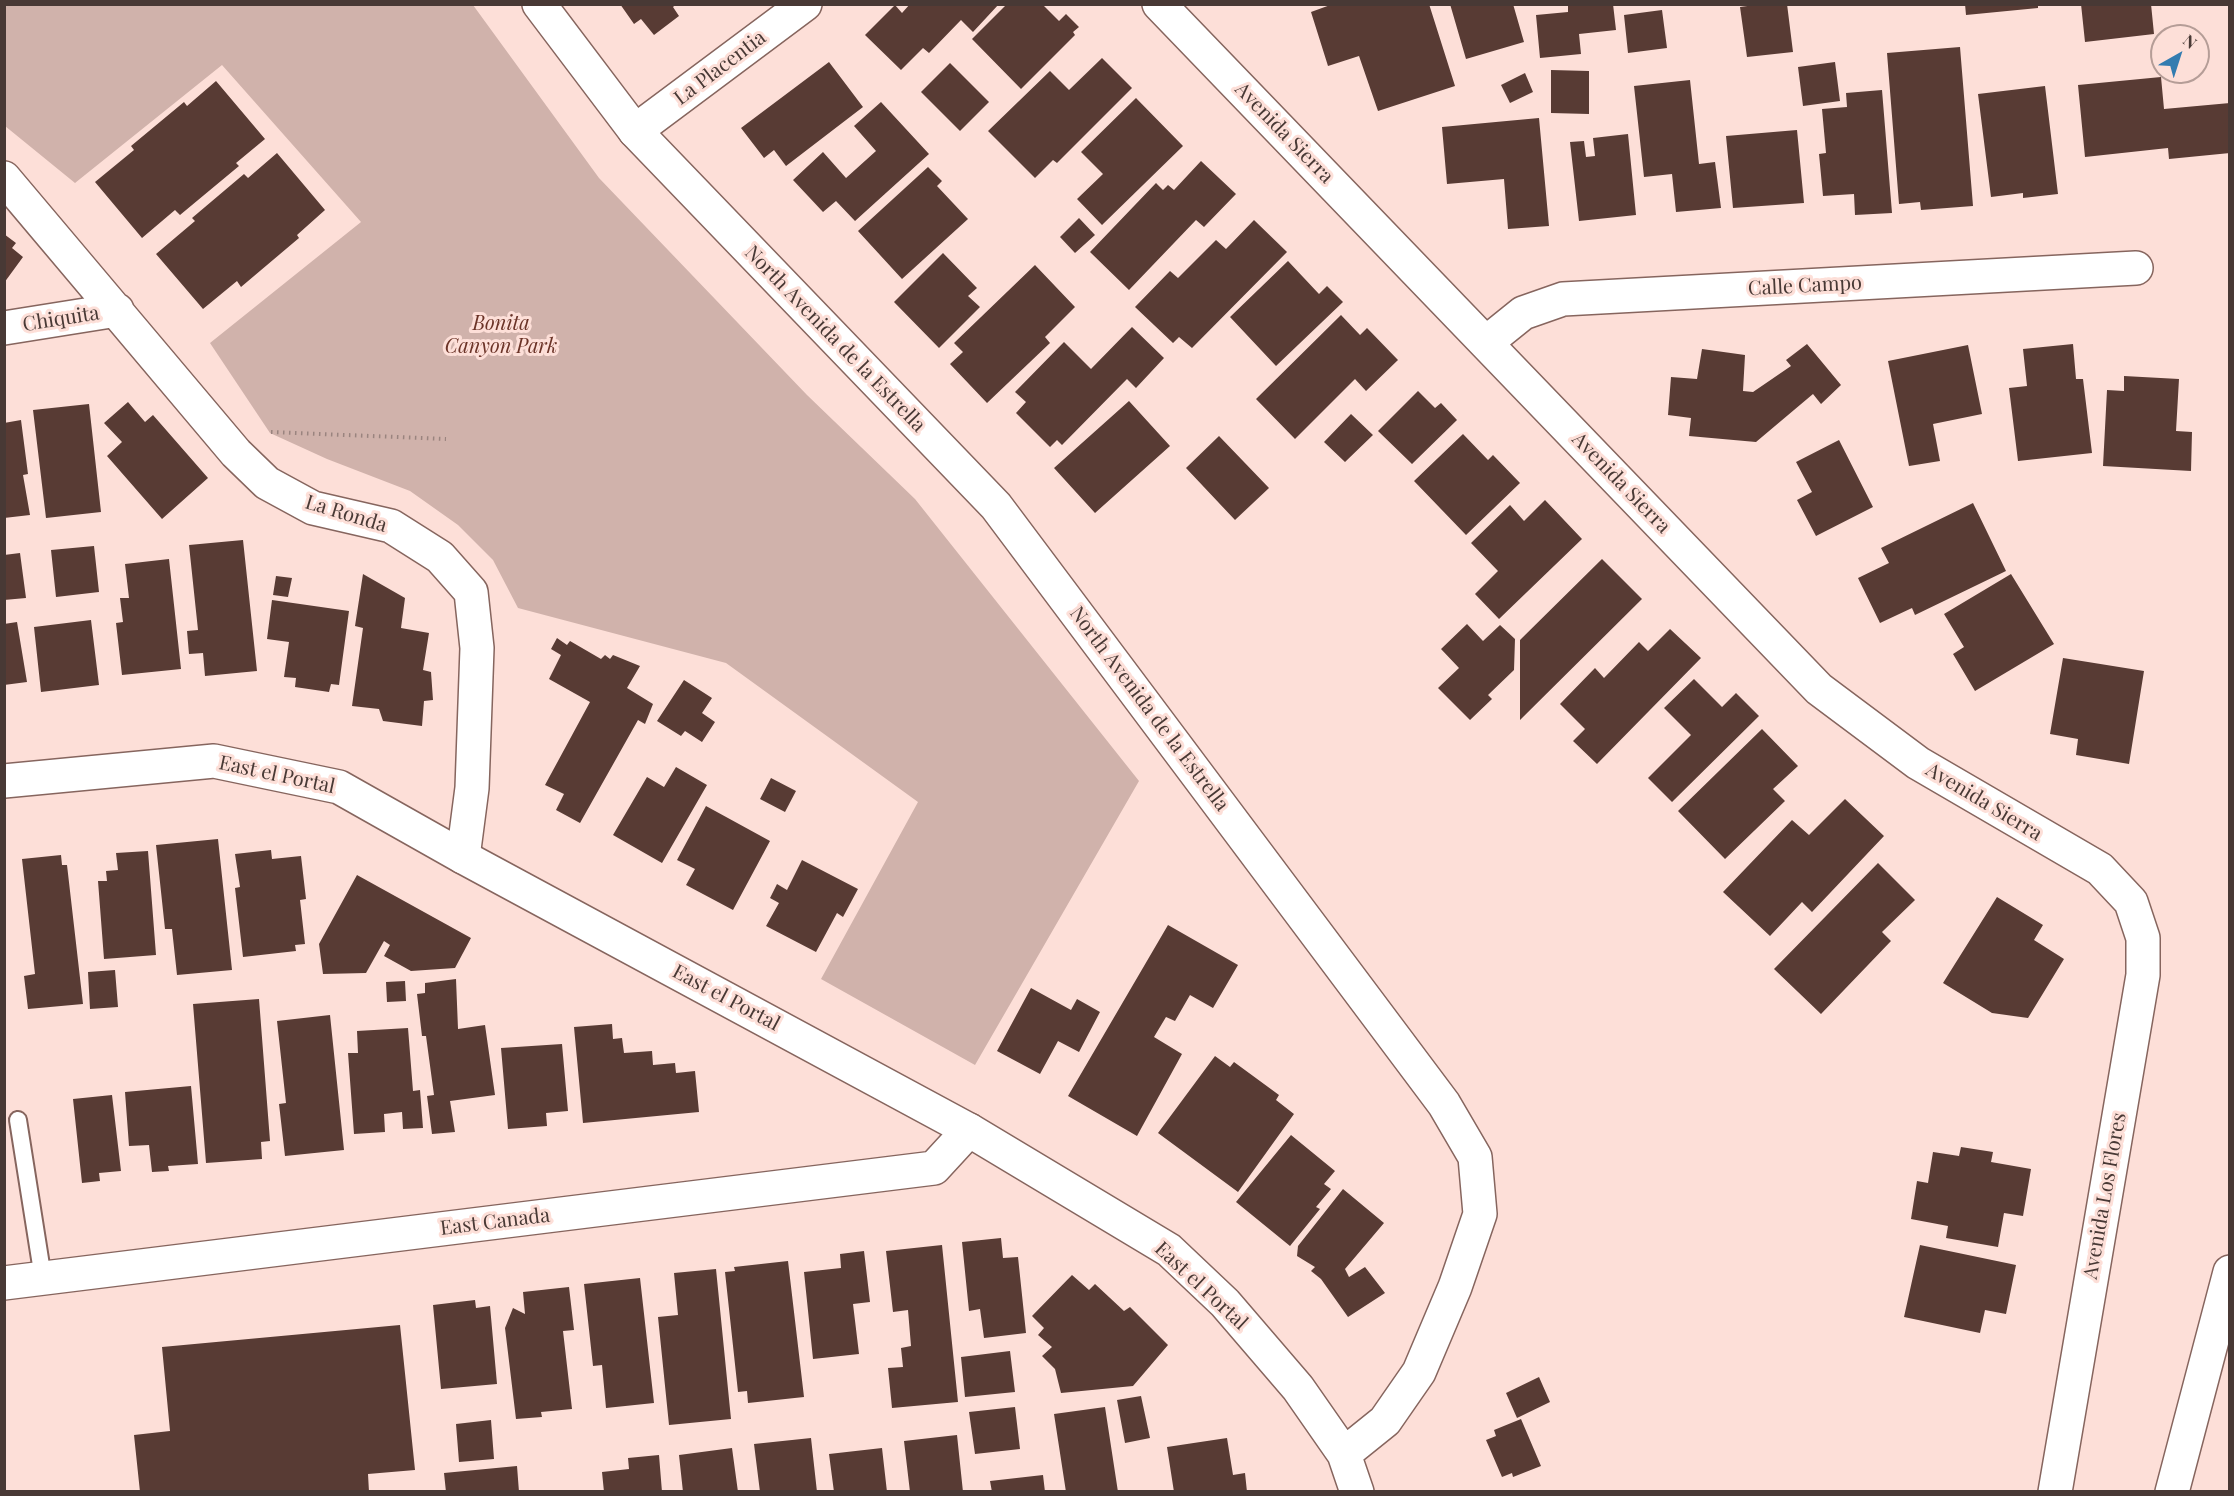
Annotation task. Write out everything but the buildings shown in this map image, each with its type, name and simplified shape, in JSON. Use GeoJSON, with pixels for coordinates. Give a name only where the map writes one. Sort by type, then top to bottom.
{"type":"FeatureCollection","features":[{"type":"Feature","properties":{"kind":"main road","name":"North Avenida de la Estrella"},"geometry":{"type":"LineString","coordinates":[[539,4],[635,131],[996,506],[1444,1104],[1476,1157],[1480,1214],[1455,1287],[1419,1371],[1385,1421],[1344,1454]]}},
{"type":"Feature","properties":{"kind":"main road","name":"La Placentia"},"geometry":{"type":"LineString","coordinates":[[635,131],[805,4]]}},
{"type":"Feature","properties":{"kind":"main road","name":"Avenida Sierra"},"geometry":{"type":"LineString","coordinates":[[1159,4],[1819,689],[1918,763],[2100,869],[2131,902]]}},
{"type":"Feature","properties":{"kind":"main road","name":"La Ronda"},"geometry":{"type":"LineString","coordinates":[[4,178],[236,453],[267,483],[314,508],[391,526],[440,557],[471,592],[477,648],[472,788],[463,857]]}},
{"type":"Feature","properties":{"kind":"main road","name":"Calle Campo"},"geometry":{"type":"LineString","coordinates":[[1487,342],[1523,314],[1563,299],[2136,268]]}},
{"type":"Feature","properties":{"kind":"main road","name":"Chiquita"},"geometry":{"type":"LineString","coordinates":[[4,328],[117,310]]}},
{"type":"Feature","properties":{"kind":"main road","name":"East el Portal"},"geometry":{"type":"LineString","coordinates":[[4,781],[214,760],[339,787],[463,857],[969,1130],[1169,1250],[1225,1303],[1298,1388],[1344,1454]]}},
{"type":"Feature","properties":{"kind":"main road","name":"Avenida Los Flores"},"geometry":{"type":"LineString","coordinates":[[2055,1491],[2143,975],[2143,938],[2131,902]]}},
{"type":"Feature","properties":{"kind":"main road","name":"East Canada"},"geometry":{"type":"LineString","coordinates":[[4,1283],[934,1168],[969,1130]]}},
{"type":"Feature","properties":{"kind":"main road"},"geometry":{"type":"LineString","coordinates":[[2172,1491],[2229,1272]]}},
{"type":"Feature","properties":{"kind":"main road"},"geometry":{"type":"LineString","coordinates":[[1344,1454],[1357,1491]]}},
{"type":"Feature","properties":{"kind":"lane"},"geometry":{"type":"LineString","coordinates":[[18,1120],[43,1278]]}},
{"type":"Feature","properties":{"kind":"path"},"geometry":{"type":"LineString","coordinates":[[236,453],[261,432],[446,439]]}},
{"type":"Feature","properties":{"kind":"green space","name":"Bonita Canyon Park"},"geometry":{"type":"Polygon","coordinates":[[[4,5],[473,5],[599,178],[807,395],[915,499],[1139,781],[975,1065],[821,979],[918,802],[726,663],[518,608],[493,560],[458,525],[410,491],[327,459],[270,433],[210,343],[361,222],[222,65],[75,183],[5,126],[4,5]]]}}]}
